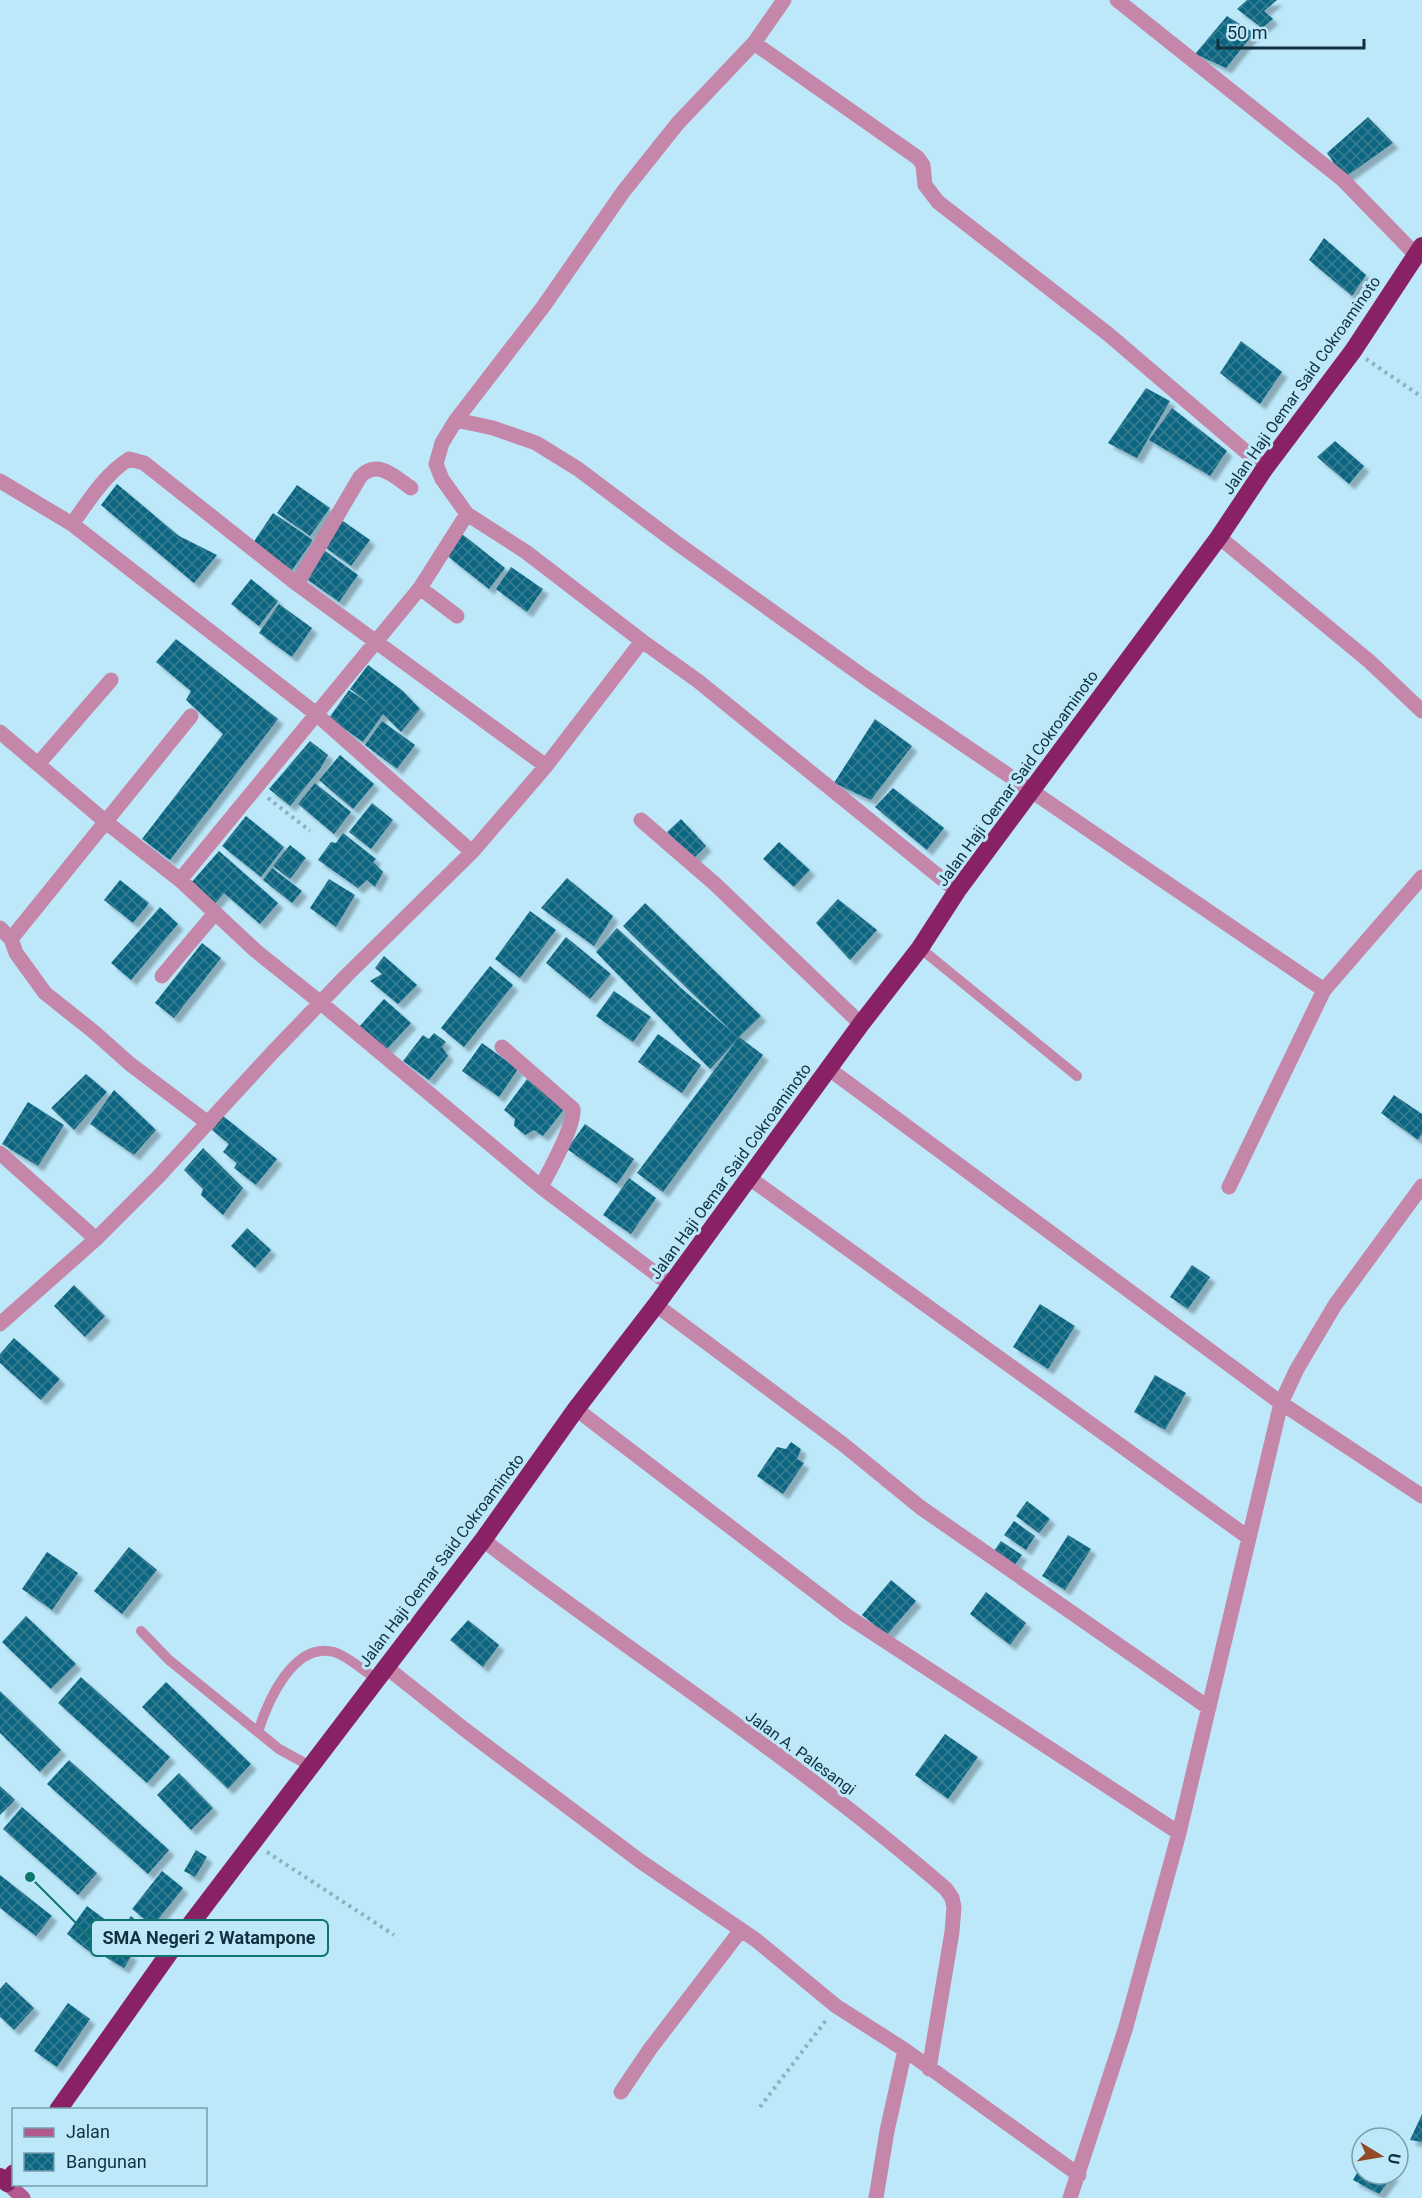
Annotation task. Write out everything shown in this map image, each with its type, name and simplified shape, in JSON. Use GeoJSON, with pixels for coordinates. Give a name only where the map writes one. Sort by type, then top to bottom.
{"type":"FeatureCollection","features":[{"type":"Feature","properties":{"kind":"highway","name":"Jalan Haji Oemar Said Cokroaminoto"},"geometry":{"type":"LineString","coordinates":[[59,2108],[177,1942],[483,1540],[576,1409],[671,1285],[861,1024],[920,948],[957,891],[1219,537],[1265,468],[1353,351],[1419,250]]}},
{"type":"Feature","properties":{"kind":"main road"},"geometry":{"type":"LineString","coordinates":[[13,2186],[23,2198]]}},
{"type":"Feature","properties":{"kind":"street"},"geometry":{"type":"LineString","coordinates":[[783,0],[754,43],[678,123],[637,175],[543,307],[456,420],[442,443],[436,464],[441,479],[467,514],[526,552],[698,681],[957,891]]}},
{"type":"Feature","properties":{"kind":"street"},"geometry":{"type":"LineString","coordinates":[[1117,0],[1343,180],[1419,250]]}},
{"type":"Feature","properties":{"kind":"street"},"geometry":{"type":"LineString","coordinates":[[754,43],[918,158],[923,165],[925,185],[938,201],[1108,334],[1265,468]]}},
{"type":"Feature","properties":{"kind":"street"},"geometry":{"type":"LineString","coordinates":[[456,420],[493,428],[536,442],[578,469],[867,680],[1033,790],[1324,990]]}},
{"type":"Feature","properties":{"kind":"street"},"geometry":{"type":"LineString","coordinates":[[72,524],[114,471],[129,459],[144,463],[297,584],[546,766]]}},
{"type":"Feature","properties":{"kind":"street"},"geometry":{"type":"LineString","coordinates":[[297,584],[355,486],[367,470],[375,468],[387,472],[411,488]]}},
{"type":"Feature","properties":{"kind":"street"},"geometry":{"type":"LineString","coordinates":[[0,481],[72,524],[315,713],[472,852]]}},
{"type":"Feature","properties":{"kind":"street"},"geometry":{"type":"LineString","coordinates":[[180,880],[420,588],[467,514]]}},
{"type":"Feature","properties":{"kind":"street"},"geometry":{"type":"LineString","coordinates":[[1219,537],[1369,661],[1422,711]]}},
{"type":"Feature","properties":{"kind":"street"},"geometry":{"type":"LineString","coordinates":[[420,588],[457,616]]}},
{"type":"Feature","properties":{"kind":"street"},"geometry":{"type":"LineString","coordinates":[[0,1324],[96,1239],[321,1003],[472,852],[546,766],[642,641]]}},
{"type":"Feature","properties":{"kind":"street"},"geometry":{"type":"LineString","coordinates":[[39,763],[111,680]]}},
{"type":"Feature","properties":{"kind":"street"},"geometry":{"type":"LineString","coordinates":[[191,716],[106,822],[5,934],[45,993],[130,1064],[208,1123]]}},
{"type":"Feature","properties":{"kind":"street"},"geometry":{"type":"LineString","coordinates":[[0,732],[106,822],[180,880],[256,951],[541,1187],[671,1285]]}},
{"type":"Feature","properties":{"kind":"street"},"geometry":{"type":"LineString","coordinates":[[641,820],[715,884],[861,1024]]}},
{"type":"Feature","properties":{"kind":"street"},"geometry":{"type":"LineString","coordinates":[[1229,1187],[1324,990],[1422,877]]}},
{"type":"Feature","properties":{"kind":"street"},"geometry":{"type":"LineString","coordinates":[[162,976],[215,913]]}},
{"type":"Feature","properties":{"kind":"street"},"geometry":{"type":"LineString","coordinates":[[502,1047],[573,1109],[573,1117],[556,1159],[541,1187]]}},
{"type":"Feature","properties":{"kind":"street"},"geometry":{"type":"LineString","coordinates":[[829,1069],[1281,1403],[1422,1496]]}},
{"type":"Feature","properties":{"kind":"street"},"geometry":{"type":"LineString","coordinates":[[0,1153],[96,1239]]}},
{"type":"Feature","properties":{"kind":"street"},"geometry":{"type":"LineString","coordinates":[[748,1177],[1249,1538]]}},
{"type":"Feature","properties":{"kind":"street"},"geometry":{"type":"LineString","coordinates":[[1070,2198],[1125,2030],[1179,1833],[1281,1403],[1297,1370],[1335,1305],[1422,1186]]}},
{"type":"Feature","properties":{"kind":"street"},"geometry":{"type":"LineString","coordinates":[[656,1305],[844,1445],[920,1507],[1209,1708]]}},
{"type":"Feature","properties":{"kind":"street"},"geometry":{"type":"LineString","coordinates":[[576,1409],[847,1616],[1179,1833]]}},
{"type":"Feature","properties":{"kind":"street","name":"Jalan A. Palesangi"},"geometry":{"type":"LineString","coordinates":[[483,1540],[885,1836],[946,1889],[952,1898],[954,1907],[952,1932],[929,2069]]}},
{"type":"Feature","properties":{"kind":"street"},"geometry":{"type":"LineString","coordinates":[[382,1673],[464,1729],[631,1854],[756,1940],[836,2006],[905,2050],[1079,2175]]}},
{"type":"Feature","properties":{"kind":"street"},"geometry":{"type":"LineString","coordinates":[[621,2092],[650,2049],[741,1930]]}},
{"type":"Feature","properties":{"kind":"street"},"geometry":{"type":"LineString","coordinates":[[876,2198],[887,2131],[905,2050]]}},
{"type":"Feature","properties":{"kind":"lane"},"geometry":{"type":"LineString","coordinates":[[920,948],[1077,1076]]}},
{"type":"Feature","properties":{"kind":"lane"},"geometry":{"type":"LineString","coordinates":[[141,1631],[169,1660],[279,1749],[310,1766]]}},
{"type":"Feature","properties":{"kind":"lane"},"geometry":{"type":"LineString","coordinates":[[258,1732],[263,1714],[278,1685],[296,1663],[318,1650],[335,1652],[382,1673]]}},
{"type":"Feature","properties":{"kind":"path"},"geometry":{"type":"LineString","coordinates":[[1353,351],[1422,397]]}},
{"type":"Feature","properties":{"kind":"path"},"geometry":{"type":"LineString","coordinates":[[256,789],[310,831]]}},
{"type":"Feature","properties":{"kind":"path"},"geometry":{"type":"LineString","coordinates":[[252,1841],[394,1935]]}},
{"type":"Feature","properties":{"kind":"path"},"geometry":{"type":"LineString","coordinates":[[760,2107],[836,2006]]}},
{"type":"Feature","properties":{"kind":"building"},"geometry":{"type":"Polygon","coordinates":[[[1247,0],[1277,0],[1264,11],[1273,19],[1262,28],[1237,9],[1247,0]]]}},
{"type":"Feature","properties":{"kind":"building"},"geometry":{"type":"Polygon","coordinates":[[[1227,16],[1254,33],[1226,68],[1195,54],[1227,16]]]}},
{"type":"Feature","properties":{"kind":"building"},"geometry":{"type":"Polygon","coordinates":[[[1368,117],[1393,143],[1344,178],[1327,153],[1368,117]]]}},
{"type":"Feature","properties":{"kind":"building"},"geometry":{"type":"Polygon","coordinates":[[[1324,238],[1366,275],[1352,296],[1309,260],[1324,238]]]}},
{"type":"Feature","properties":{"kind":"building"},"geometry":{"type":"Polygon","coordinates":[[[1241,341],[1282,372],[1260,404],[1220,373],[1241,341]]]}},
{"type":"Feature","properties":{"kind":"building"},"geometry":{"type":"Polygon","coordinates":[[[1146,388],[1170,401],[1137,458],[1108,443],[1146,388]]]}},
{"type":"Feature","properties":{"kind":"building"},"geometry":{"type":"Polygon","coordinates":[[[1172,408],[1227,451],[1210,476],[1149,440],[1172,408]]]}},
{"type":"Feature","properties":{"kind":"building"},"geometry":{"type":"Polygon","coordinates":[[[1335,441],[1364,466],[1349,484],[1317,457],[1335,441]]]}},
{"type":"Feature","properties":{"kind":"building"},"geometry":{"type":"Polygon","coordinates":[[[117,484],[179,536],[217,555],[194,583],[101,505],[117,484]]]}},
{"type":"Feature","properties":{"kind":"building"},"geometry":{"type":"Polygon","coordinates":[[[297,485],[330,508],[310,536],[277,513],[297,485]]]}},
{"type":"Feature","properties":{"kind":"building"},"geometry":{"type":"Polygon","coordinates":[[[273,513],[313,540],[292,570],[253,543],[273,513]]]}},
{"type":"Feature","properties":{"kind":"building"},"geometry":{"type":"Polygon","coordinates":[[[340,519],[370,540],[351,566],[322,545],[340,519]]]}},
{"type":"Feature","properties":{"kind":"building"},"geometry":{"type":"Polygon","coordinates":[[[462,534],[505,568],[489,589],[446,555],[462,534]]]}},
{"type":"Feature","properties":{"kind":"building"},"geometry":{"type":"Polygon","coordinates":[[[317,545],[358,575],[339,602],[297,572],[317,545]]]}},
{"type":"Feature","properties":{"kind":"building"},"geometry":{"type":"Polygon","coordinates":[[[511,567],[543,589],[527,612],[496,589],[511,567]]]}},
{"type":"Feature","properties":{"kind":"building"},"geometry":{"type":"Polygon","coordinates":[[[251,579],[278,601],[259,626],[231,604],[251,579]]]}},
{"type":"Feature","properties":{"kind":"building"},"geometry":{"type":"Polygon","coordinates":[[[279,604],[312,628],[292,657],[259,633],[279,604]]]}},
{"type":"Feature","properties":{"kind":"building"},"geometry":{"type":"Polygon","coordinates":[[[176,639],[278,719],[170,860],[142,839],[223,734],[186,700],[191,691],[156,662],[176,639]]]}},
{"type":"Feature","properties":{"kind":"building"},"geometry":{"type":"Polygon","coordinates":[[[368,665],[403,691],[420,709],[401,732],[383,714],[363,742],[329,718],[349,690],[370,704],[350,689],[368,665]]]}},
{"type":"Feature","properties":{"kind":"building"},"geometry":{"type":"Polygon","coordinates":[[[875,719],[912,746],[871,800],[834,783],[875,719]]]}},
{"type":"Feature","properties":{"kind":"building"},"geometry":{"type":"Polygon","coordinates":[[[382,721],[415,745],[397,769],[365,745],[382,721]]]}},
{"type":"Feature","properties":{"kind":"building"},"geometry":{"type":"Polygon","coordinates":[[[310,741],[328,755],[320,769],[290,806],[269,789],[310,741]]]}},
{"type":"Feature","properties":{"kind":"building"},"geometry":{"type":"Polygon","coordinates":[[[340,755],[374,784],[353,809],[319,780],[340,755]]]}},
{"type":"Feature","properties":{"kind":"building"},"geometry":{"type":"Polygon","coordinates":[[[315,783],[351,812],[334,834],[298,804],[315,783]]]}},
{"type":"Feature","properties":{"kind":"building"},"geometry":{"type":"Polygon","coordinates":[[[893,788],[944,828],[927,850],[875,807],[893,788]]]}},
{"type":"Feature","properties":{"kind":"building"},"geometry":{"type":"Polygon","coordinates":[[[372,803],[393,820],[371,849],[349,832],[372,803]]]}},
{"type":"Feature","properties":{"kind":"building"},"geometry":{"type":"Polygon","coordinates":[[[246,816],[284,847],[261,877],[222,846],[246,816]]]}},
{"type":"Feature","properties":{"kind":"building"},"geometry":{"type":"Polygon","coordinates":[[[681,819],[706,846],[693,859],[667,832],[681,819]]]}},
{"type":"Feature","properties":{"kind":"building"},"geometry":{"type":"Polygon","coordinates":[[[343,833],[376,859],[373,862],[383,872],[375,887],[367,880],[358,888],[318,860],[331,842],[336,843],[343,833]]]}},
{"type":"Feature","properties":{"kind":"building"},"geometry":{"type":"Polygon","coordinates":[[[779,842],[810,870],[794,887],[763,859],[779,842]]]}},
{"type":"Feature","properties":{"kind":"building"},"geometry":{"type":"Polygon","coordinates":[[[290,845],[306,858],[290,879],[273,866],[290,845]]]}},
{"type":"Feature","properties":{"kind":"building"},"geometry":{"type":"Polygon","coordinates":[[[219,851],[278,903],[260,924],[224,893],[214,905],[190,884],[219,851]]]}},
{"type":"Feature","properties":{"kind":"building"},"geometry":{"type":"Polygon","coordinates":[[[272,868],[302,891],[292,903],[263,880],[272,868]]]}},
{"type":"Feature","properties":{"kind":"building"},"geometry":{"type":"Polygon","coordinates":[[[567,878],[613,916],[594,946],[541,908],[567,878]]]}},
{"type":"Feature","properties":{"kind":"building"},"geometry":{"type":"Polygon","coordinates":[[[329,879],[355,895],[336,927],[310,908],[329,879]]]}},
{"type":"Feature","properties":{"kind":"building"},"geometry":{"type":"Polygon","coordinates":[[[120,880],[149,903],[133,923],[104,900],[120,880]]]}},
{"type":"Feature","properties":{"kind":"building"},"geometry":{"type":"Polygon","coordinates":[[[838,899],[877,930],[850,960],[816,923],[838,899]]]}},
{"type":"Feature","properties":{"kind":"building"},"geometry":{"type":"Polygon","coordinates":[[[645,903],[761,1016],[739,1037],[763,1055],[663,1192],[637,1173],[737,1040],[710,1069],[596,952],[617,928],[732,1032],[623,926],[645,903]]]}},
{"type":"Feature","properties":{"kind":"building"},"geometry":{"type":"Polygon","coordinates":[[[160,907],[178,924],[131,980],[111,963],[160,907]]]}},
{"type":"Feature","properties":{"kind":"building"},"geometry":{"type":"Polygon","coordinates":[[[530,911],[556,930],[520,978],[495,959],[530,911]]]}},
{"type":"Feature","properties":{"kind":"building"},"geometry":{"type":"Polygon","coordinates":[[[566,937],[611,974],[590,999],[546,963],[566,937]]]}},
{"type":"Feature","properties":{"kind":"building"},"geometry":{"type":"Polygon","coordinates":[[[202,943],[221,958],[174,1018],[155,1003],[202,943]]]}},
{"type":"Feature","properties":{"kind":"building"},"geometry":{"type":"Polygon","coordinates":[[[384,956],[417,985],[398,1004],[370,981],[382,974],[375,968],[384,956]]]}},
{"type":"Feature","properties":{"kind":"building"},"geometry":{"type":"Polygon","coordinates":[[[490,966],[513,985],[464,1047],[441,1028],[490,966]]]}},
{"type":"Feature","properties":{"kind":"building"},"geometry":{"type":"Polygon","coordinates":[[[614,991],[651,1017],[633,1042],[596,1016],[614,991]]]}},
{"type":"Feature","properties":{"kind":"building"},"geometry":{"type":"Polygon","coordinates":[[[384,999],[411,1023],[386,1050],[359,1027],[384,999]]]}},
{"type":"Feature","properties":{"kind":"building"},"geometry":{"type":"Polygon","coordinates":[[[434,1033],[446,1042],[442,1047],[448,1056],[429,1080],[403,1061],[423,1035],[429,1039],[434,1033]]]}},
{"type":"Feature","properties":{"kind":"building"},"geometry":{"type":"Polygon","coordinates":[[[658,1034],[701,1065],[682,1093],[638,1062],[658,1034]]]}},
{"type":"Feature","properties":{"kind":"building"},"geometry":{"type":"Polygon","coordinates":[[[482,1043],[518,1069],[499,1097],[462,1071],[482,1043]]]}},
{"type":"Feature","properties":{"kind":"building"},"geometry":{"type":"Polygon","coordinates":[[[86,1074],[107,1092],[74,1130],[51,1108],[86,1074]]]}},
{"type":"Feature","properties":{"kind":"building"},"geometry":{"type":"Polygon","coordinates":[[[527,1079],[565,1108],[543,1136],[534,1130],[525,1135],[514,1126],[515,1119],[504,1110],[527,1079]]]}},
{"type":"Feature","properties":{"kind":"building"},"geometry":{"type":"Polygon","coordinates":[[[114,1090],[156,1130],[134,1155],[90,1124],[114,1090]]]}},
{"type":"Feature","properties":{"kind":"building"},"geometry":{"type":"Polygon","coordinates":[[[1394,1095],[1422,1114],[1422,1134],[1418,1140],[1381,1113],[1394,1095]]]}},
{"type":"Feature","properties":{"kind":"building"},"geometry":{"type":"Polygon","coordinates":[[[28,1102],[64,1125],[38,1166],[2,1144],[28,1102]]]}},
{"type":"Feature","properties":{"kind":"building"},"geometry":{"type":"Polygon","coordinates":[[[223,1116],[277,1159],[256,1185],[234,1168],[237,1163],[223,1152],[229,1144],[212,1130],[223,1116]]]}},
{"type":"Feature","properties":{"kind":"building"},"geometry":{"type":"Polygon","coordinates":[[[585,1124],[634,1159],[617,1184],[567,1149],[585,1124]]]}},
{"type":"Feature","properties":{"kind":"building"},"geometry":{"type":"Polygon","coordinates":[[[203,1148],[243,1188],[223,1215],[201,1195],[203,1189],[184,1170],[203,1148]]]}},
{"type":"Feature","properties":{"kind":"building"},"geometry":{"type":"Polygon","coordinates":[[[629,1178],[656,1198],[631,1234],[603,1215],[629,1178]]]}},
{"type":"Feature","properties":{"kind":"building"},"geometry":{"type":"Polygon","coordinates":[[[247,1228],[271,1250],[255,1268],[231,1246],[247,1228]]]}},
{"type":"Feature","properties":{"kind":"building"},"geometry":{"type":"Polygon","coordinates":[[[1192,1265],[1210,1277],[1188,1309],[1170,1297],[1192,1265]]]}},
{"type":"Feature","properties":{"kind":"building"},"geometry":{"type":"Polygon","coordinates":[[[74,1285],[105,1316],[85,1337],[54,1306],[74,1285]]]}},
{"type":"Feature","properties":{"kind":"building"},"geometry":{"type":"Polygon","coordinates":[[[1040,1304],[1075,1326],[1048,1369],[1013,1347],[1040,1304]]]}},
{"type":"Feature","properties":{"kind":"building"},"geometry":{"type":"Polygon","coordinates":[[[14,1338],[60,1379],[41,1400],[0,1363],[0,1354],[14,1338]]]}},
{"type":"Feature","properties":{"kind":"building"},"geometry":{"type":"Polygon","coordinates":[[[1155,1375],[1186,1393],[1165,1430],[1134,1412],[1155,1375]]]}},
{"type":"Feature","properties":{"kind":"building"},"geometry":{"type":"Polygon","coordinates":[[[791,1442],[801,1449],[797,1459],[804,1463],[783,1494],[757,1476],[777,1447],[786,1449],[791,1442]]]}},
{"type":"Feature","properties":{"kind":"building"},"geometry":{"type":"Polygon","coordinates":[[[1027,1501],[1050,1519],[1039,1533],[1016,1516],[1027,1501]]]}},
{"type":"Feature","properties":{"kind":"building"},"geometry":{"type":"Polygon","coordinates":[[[1014,1521],[1035,1536],[1026,1550],[1004,1535],[1014,1521]]]}},
{"type":"Feature","properties":{"kind":"building"},"geometry":{"type":"Polygon","coordinates":[[[1068,1535],[1091,1549],[1065,1590],[1042,1576],[1068,1535]]]}},
{"type":"Feature","properties":{"kind":"building"},"geometry":{"type":"Polygon","coordinates":[[[1001,1541],[1022,1555],[1011,1570],[991,1555],[1001,1541]]]}},
{"type":"Feature","properties":{"kind":"building"},"geometry":{"type":"Polygon","coordinates":[[[129,1547],[157,1570],[122,1614],[94,1591],[129,1547]]]}},
{"type":"Feature","properties":{"kind":"building"},"geometry":{"type":"Polygon","coordinates":[[[47,1552],[78,1573],[52,1610],[22,1589],[47,1552]]]}},
{"type":"Feature","properties":{"kind":"building"},"geometry":{"type":"Polygon","coordinates":[[[891,1580],[916,1601],[887,1635],[862,1615],[891,1580]]]}},
{"type":"Feature","properties":{"kind":"building"},"geometry":{"type":"Polygon","coordinates":[[[986,1592],[1026,1623],[1010,1645],[970,1614],[986,1592]]]}},
{"type":"Feature","properties":{"kind":"building"},"geometry":{"type":"Polygon","coordinates":[[[26,1616],[76,1664],[51,1689],[2,1642],[26,1616]]]}},
{"type":"Feature","properties":{"kind":"building"},"geometry":{"type":"Polygon","coordinates":[[[468,1620],[499,1645],[483,1667],[450,1640],[468,1620]]]}},
{"type":"Feature","properties":{"kind":"building"},"geometry":{"type":"Polygon","coordinates":[[[81,1677],[170,1757],[147,1783],[58,1703],[81,1677]]]}},
{"type":"Feature","properties":{"kind":"building"},"geometry":{"type":"Polygon","coordinates":[[[166,1682],[251,1764],[228,1789],[142,1707],[166,1682]]]}},
{"type":"Feature","properties":{"kind":"building"},"geometry":{"type":"Polygon","coordinates":[[[0,1691],[61,1750],[40,1772],[0,1733],[0,1691]]]}},
{"type":"Feature","properties":{"kind":"building"},"geometry":{"type":"Polygon","coordinates":[[[945,1734],[978,1757],[948,1799],[915,1775],[945,1734]]]}},
{"type":"Feature","properties":{"kind":"building"},"geometry":{"type":"Polygon","coordinates":[[[69,1760],[169,1850],[148,1874],[47,1784],[69,1760]]]}},
{"type":"Feature","properties":{"kind":"building"},"geometry":{"type":"Polygon","coordinates":[[[179,1773],[213,1808],[191,1830],[157,1795],[179,1773]]]}},
{"type":"Feature","properties":{"kind":"building"},"geometry":{"type":"Polygon","coordinates":[[[0,1786],[15,1800],[0,1815],[0,1786]]]}},
{"type":"Feature","properties":{"kind":"building"},"geometry":{"type":"Polygon","coordinates":[[[22,1807],[97,1873],[78,1895],[3,1829],[22,1807]]]}},
{"type":"Feature","properties":{"kind":"building"},"geometry":{"type":"Polygon","coordinates":[[[196,1850],[207,1857],[195,1877],[184,1871],[196,1850]]]}},
{"type":"Feature","properties":{"kind":"building"},"geometry":{"type":"Polygon","coordinates":[[[162,1871],[183,1888],[153,1926],[132,1909],[162,1871]]]}},
{"type":"Feature","properties":{"kind":"building"},"geometry":{"type":"Polygon","coordinates":[[[0,1875],[52,1916],[36,1936],[0,1908],[0,1875]]]}},
{"type":"Feature","properties":{"kind":"building"},"geometry":{"type":"Polygon","coordinates":[[[87,1906],[111,1924],[90,1952],[67,1934],[87,1906]]]}},
{"type":"Feature","properties":{"kind":"building"},"geometry":{"type":"Polygon","coordinates":[[[131,1916],[148,1930],[135,1947],[118,1934],[131,1916]]]}},
{"type":"Feature","properties":{"kind":"building"},"geometry":{"type":"Polygon","coordinates":[[[113,1944],[132,1955],[124,1968],[105,1957],[113,1944]]]}},
{"type":"Feature","properties":{"kind":"building"},"geometry":{"type":"Polygon","coordinates":[[[6,1982],[34,2008],[14,2030],[0,2017],[0,1989],[6,1982]]]}},
{"type":"Feature","properties":{"kind":"building"},"geometry":{"type":"Polygon","coordinates":[[[68,2003],[90,2019],[57,2067],[34,2051],[68,2003]]]}},
{"type":"Feature","properties":{"kind":"building"},"geometry":{"type":"Polygon","coordinates":[[[1422,2114],[1422,2142],[1410,2140],[1422,2114]]]}},
{"type":"Feature","properties":{"kind":"building"},"geometry":{"type":"Polygon","coordinates":[[[1364,2186],[1385,2186],[1379,2194],[1364,2186]]]}},
{"type":"Feature","properties":{"kind":"place","name":"SMA Negeri 2 Watampone"},"geometry":{"type":"Point","coordinates":[30,1877]}}]}
